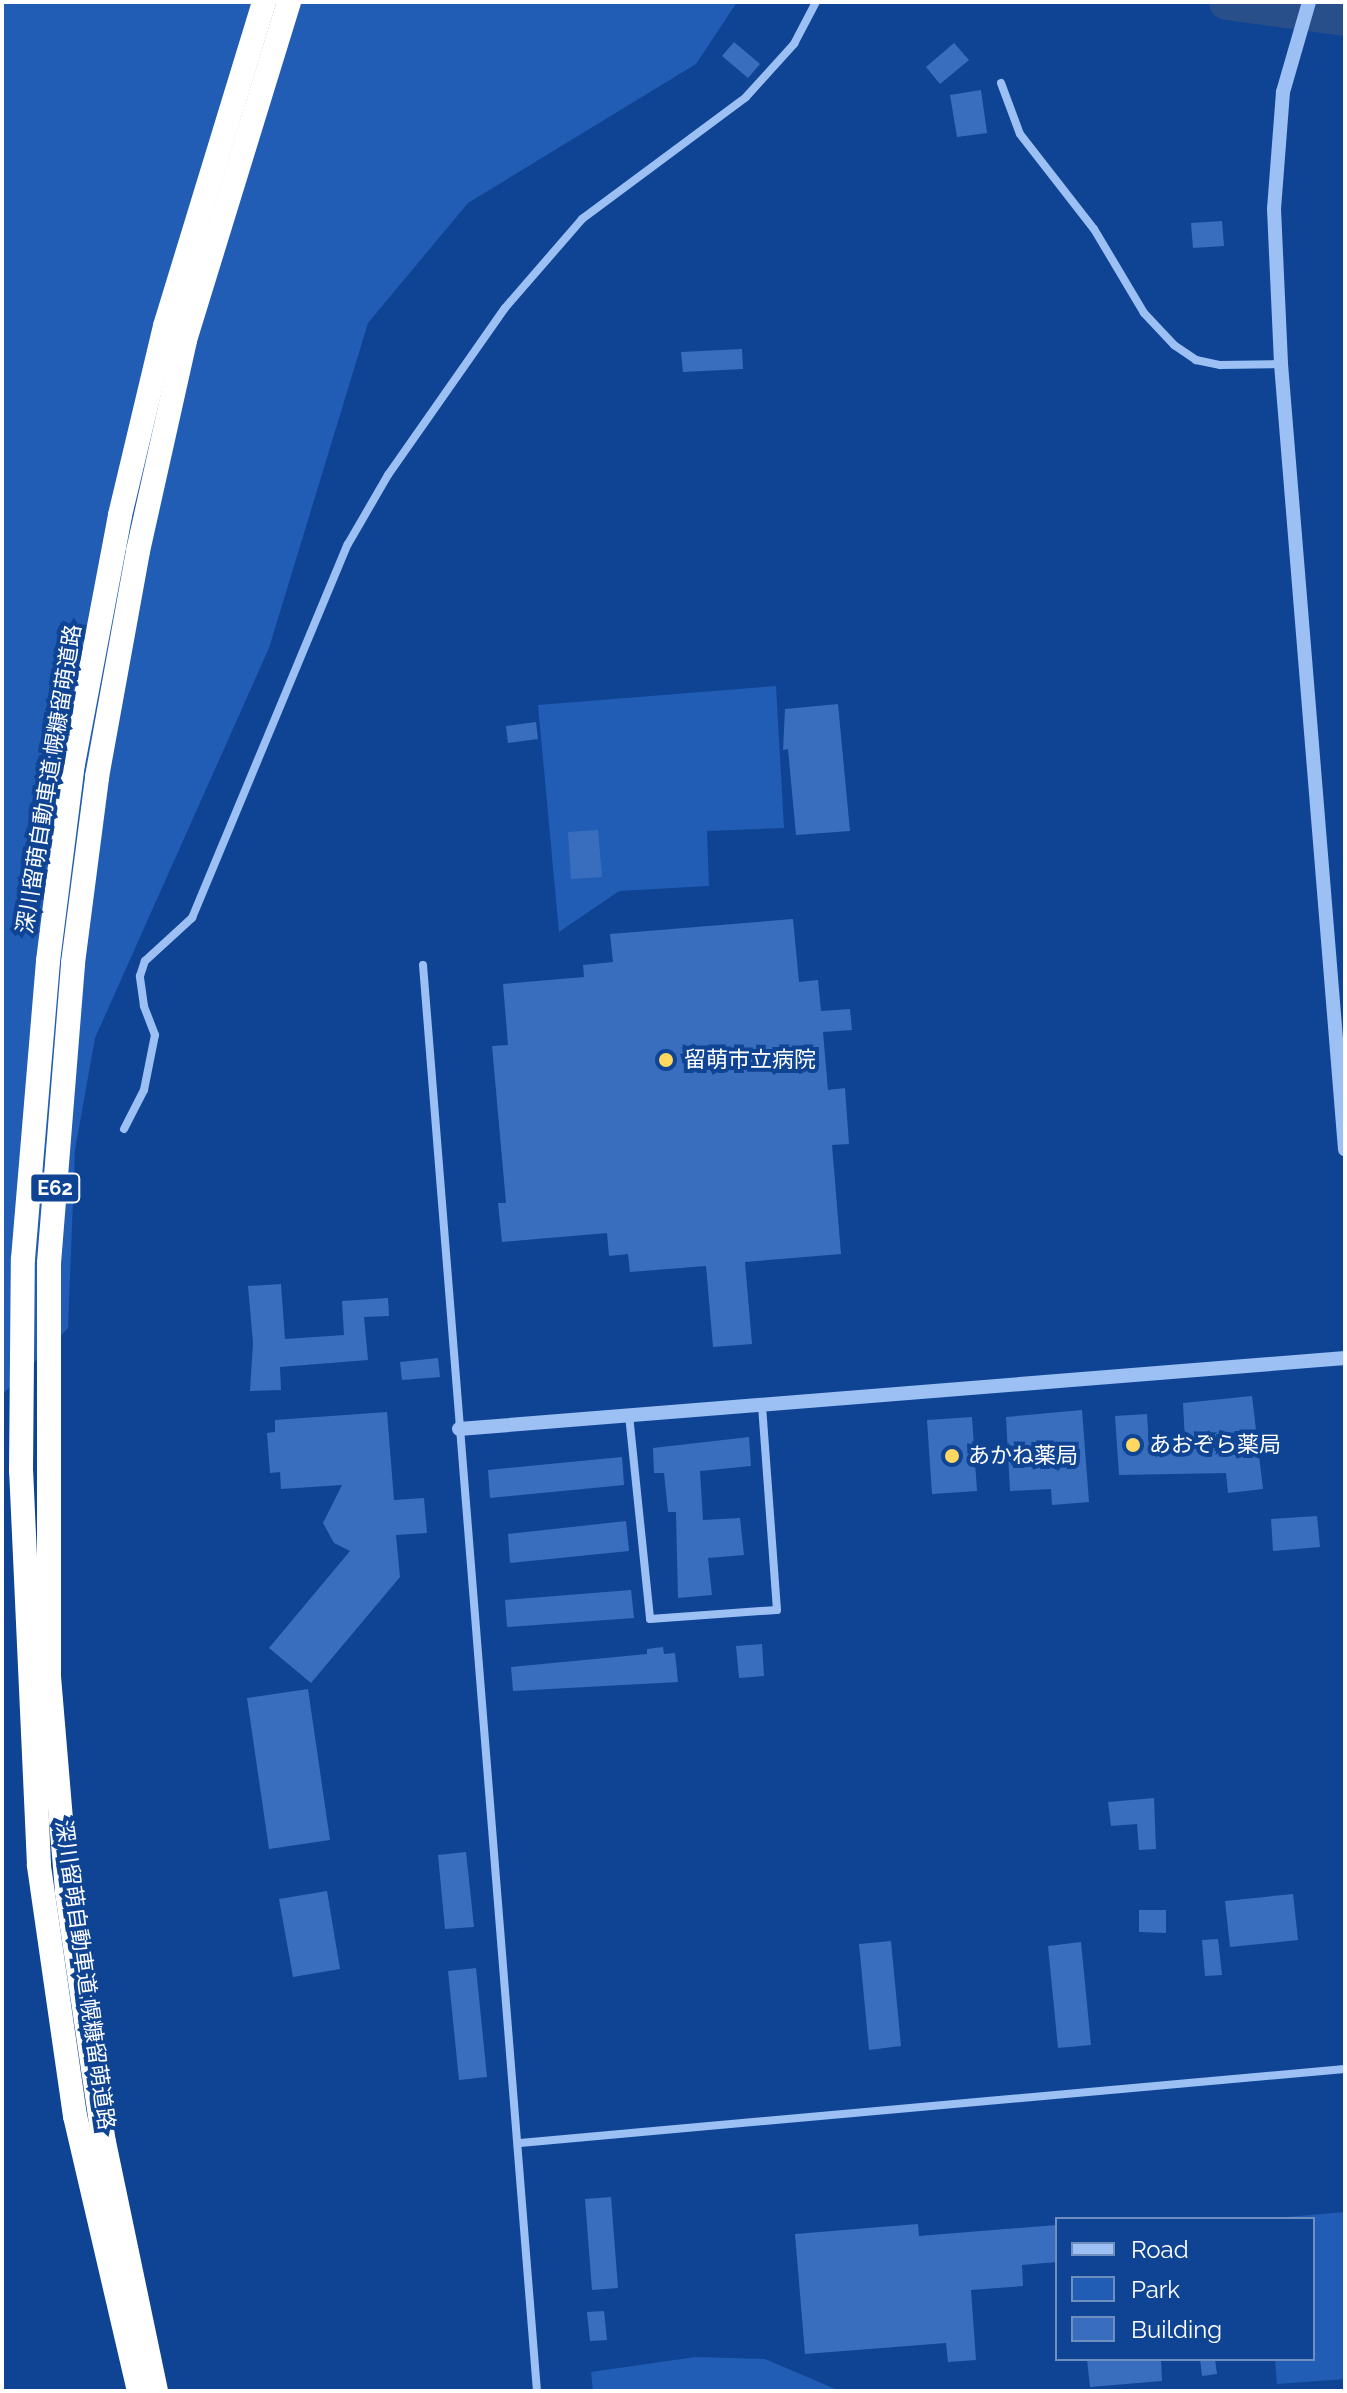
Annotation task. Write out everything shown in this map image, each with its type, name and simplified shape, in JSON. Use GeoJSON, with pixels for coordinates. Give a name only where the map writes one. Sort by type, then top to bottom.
{"type":"FeatureCollection","features":[{"type":"Feature","properties":{"kind":"highway","name":"深川留萌自動車道;幌糠留萌道路"},"geometry":{"type":"LineString","coordinates":[[139,2391],[75,2116],[39,1865],[21,1471],[23,1259],[48,961],[69,794],[120,515],[165,326],[264,2]]}},
{"type":"Feature","properties":{"kind":"highway","name":"深川留萌自動車道;幌糠留萌道路"},"geometry":{"type":"LineString","coordinates":[[156,2391],[104,2143],[67,1891],[49,1677],[49,1263],[75,947],[97,777],[138,551],[185,340],[289,2]]}},
{"type":"Feature","properties":{"kind":"street"},"geometry":{"type":"LineString","coordinates":[[124,1129],[144,1090],[155,1035],[144,1006],[140,976],[145,961],[192,918],[348,544],[388,475],[505,308],[582,219],[746,97],[794,44],[816,2]]}},
{"type":"Feature","properties":{"kind":"street"},"geometry":{"type":"LineString","coordinates":[[1309,2],[1290,57],[1274,209],[1281,364],[1342,1065],[1345,1149]]}},
{"type":"Feature","properties":{"kind":"street"},"geometry":{"type":"LineString","coordinates":[[1001,83],[1020,134],[1094,229],[1144,313],[1174,345],[1196,360],[1220,365],[1281,364]]}},
{"type":"Feature","properties":{"kind":"street"},"geometry":{"type":"LineString","coordinates":[[423,965],[520,2143],[537,2391]]}},
{"type":"Feature","properties":{"kind":"street"},"geometry":{"type":"LineString","coordinates":[[459,1429],[1345,1358]]}},
{"type":"Feature","properties":{"kind":"street"},"geometry":{"type":"LineString","coordinates":[[629,1415],[650,1619],[777,1610],[762,1405]]}},
{"type":"Feature","properties":{"kind":"street"},"geometry":{"type":"LineString","coordinates":[[520,2143],[1345,2069]]}},
{"type":"Feature","properties":{"kind":"green space"},"geometry":{"type":"Polygon","coordinates":[[[2,2],[737,2],[696,64],[468,203],[368,323],[269,648],[95,1038],[75,1150],[68,1328],[2,1395],[2,2]]]}},
{"type":"Feature","properties":{"kind":"green space"},"geometry":{"type":"Polygon","coordinates":[[[776,686],[784,828],[707,831],[709,886],[619,891],[559,932],[538,705],[776,686]]]}},
{"type":"Feature","properties":{"kind":"green space"},"geometry":{"type":"Polygon","coordinates":[[[1345,2212],[1345,2379],[1277,2384],[1275,2361],[1315,2361],[1315,2217],[1286,2217],[1345,2212]]]}},
{"type":"Feature","properties":{"kind":"green space"},"geometry":{"type":"Polygon","coordinates":[[[695,2357],[765,2359],[840,2391],[593,2391],[591,2372],[695,2357]]]}},
{"type":"Feature","properties":{"kind":"building"},"geometry":{"type":"Polygon","coordinates":[[[734,42],[760,64],[748,78],[722,56],[734,42]]]}},
{"type":"Feature","properties":{"kind":"building"},"geometry":{"type":"Polygon","coordinates":[[[954,43],[969,60],[940,84],[926,67],[954,43]]]}},
{"type":"Feature","properties":{"kind":"building"},"geometry":{"type":"Polygon","coordinates":[[[981,90],[987,133],[957,137],[950,95],[981,90]]]}},
{"type":"Feature","properties":{"kind":"building"},"geometry":{"type":"Polygon","coordinates":[[[1222,221],[1224,246],[1193,248],[1191,223],[1222,221]]]}},
{"type":"Feature","properties":{"kind":"building"},"geometry":{"type":"Polygon","coordinates":[[[742,349],[743,369],[683,372],[681,352],[742,349]]]}},
{"type":"Feature","properties":{"kind":"building"},"geometry":{"type":"Polygon","coordinates":[[[838,704],[850,831],[796,835],[788,749],[783,750],[785,709],[838,704]]]}},
{"type":"Feature","properties":{"kind":"building"},"geometry":{"type":"Polygon","coordinates":[[[536,722],[538,739],[508,743],[506,726],[536,722]]]}},
{"type":"Feature","properties":{"kind":"building"},"geometry":{"type":"Polygon","coordinates":[[[598,830],[602,877],[571,879],[568,832],[598,830]]]}},
{"type":"Feature","properties":{"kind":"building"},"geometry":{"type":"Polygon","coordinates":[[[793,919],[799,982],[818,980],[821,1011],[850,1009],[852,1030],[823,1032],[828,1090],[845,1088],[849,1144],[832,1145],[841,1254],[745,1262],[752,1344],[713,1347],[706,1266],[630,1272],[628,1254],[609,1256],[607,1233],[502,1242],[498,1203],[506,1203],[492,1046],[508,1045],[503,984],[584,977],[583,965],[613,962],[610,934],[793,919]]]}},
{"type":"Feature","properties":{"kind":"building"},"geometry":{"type":"Polygon","coordinates":[[[281,1284],[285,1339],[344,1335],[342,1301],[388,1298],[389,1316],[364,1317],[368,1360],[280,1367],[281,1390],[250,1391],[253,1343],[248,1286],[281,1284]]]}},
{"type":"Feature","properties":{"kind":"building"},"geometry":{"type":"Polygon","coordinates":[[[438,1358],[440,1377],[402,1380],[400,1362],[438,1358]]]}},
{"type":"Feature","properties":{"kind":"building"},"geometry":{"type":"Polygon","coordinates":[[[1252,1396],[1263,1489],[1228,1493],[1226,1473],[1119,1475],[1115,1416],[1147,1414],[1149,1445],[1185,1442],[1183,1403],[1252,1396]]]}},
{"type":"Feature","properties":{"kind":"building"},"geometry":{"type":"Polygon","coordinates":[[[1082,1410],[1089,1502],[1052,1505],[1051,1489],[1010,1491],[1006,1417],[1082,1410]]]}},
{"type":"Feature","properties":{"kind":"building"},"geometry":{"type":"Polygon","coordinates":[[[387,1412],[394,1500],[424,1498],[427,1533],[396,1535],[400,1577],[311,1683],[269,1648],[350,1551],[334,1543],[323,1523],[342,1485],[281,1489],[280,1472],[270,1473],[267,1433],[275,1432],[275,1420],[387,1412]]]}},
{"type":"Feature","properties":{"kind":"building","name":"あかね薬局"},"geometry":{"type":"Polygon","coordinates":[[[972,1417],[977,1491],[932,1494],[927,1420],[972,1417]]]}},
{"type":"Feature","properties":{"kind":"building"},"geometry":{"type":"Polygon","coordinates":[[[749,1437],[751,1466],[700,1471],[703,1520],[740,1518],[744,1555],[708,1558],[712,1595],[678,1598],[676,1512],[668,1512],[664,1473],[654,1473],[653,1448],[749,1437]]]}},
{"type":"Feature","properties":{"kind":"building"},"geometry":{"type":"Polygon","coordinates":[[[622,1457],[624,1485],[490,1498],[488,1470],[622,1457]]]}},
{"type":"Feature","properties":{"kind":"building"},"geometry":{"type":"Polygon","coordinates":[[[1317,1516],[1320,1547],[1273,1551],[1271,1519],[1317,1516]]]}},
{"type":"Feature","properties":{"kind":"building"},"geometry":{"type":"Polygon","coordinates":[[[626,1521],[629,1551],[510,1563],[508,1534],[626,1521]]]}},
{"type":"Feature","properties":{"kind":"building"},"geometry":{"type":"Polygon","coordinates":[[[631,1590],[634,1618],[507,1627],[505,1600],[631,1590]]]}},
{"type":"Feature","properties":{"kind":"building"},"geometry":{"type":"Polygon","coordinates":[[[762,1644],[764,1676],[739,1678],[736,1646],[762,1644]]]}},
{"type":"Feature","properties":{"kind":"building"},"geometry":{"type":"Polygon","coordinates":[[[663,1647],[664,1654],[675,1653],[678,1682],[513,1691],[511,1667],[647,1654],[647,1649],[663,1647]]]}},
{"type":"Feature","properties":{"kind":"building"},"geometry":{"type":"Polygon","coordinates":[[[308,1689],[330,1840],[269,1849],[247,1698],[308,1689]]]}},
{"type":"Feature","properties":{"kind":"building"},"geometry":{"type":"Polygon","coordinates":[[[1154,1798],[1156,1849],[1139,1850],[1137,1824],[1111,1826],[1108,1802],[1154,1798]]]}},
{"type":"Feature","properties":{"kind":"building"},"geometry":{"type":"Polygon","coordinates":[[[466,1852],[474,1927],[445,1929],[438,1855],[466,1852]]]}},
{"type":"Feature","properties":{"kind":"building"},"geometry":{"type":"Polygon","coordinates":[[[327,1891],[340,1969],[293,1977],[279,1899],[327,1891]]]}},
{"type":"Feature","properties":{"kind":"building"},"geometry":{"type":"Polygon","coordinates":[[[1293,1894],[1298,1940],[1230,1947],[1225,1901],[1293,1894]]]}},
{"type":"Feature","properties":{"kind":"building"},"geometry":{"type":"Polygon","coordinates":[[[1139,1910],[1166,1910],[1166,1933],[1139,1932],[1139,1910]]]}},
{"type":"Feature","properties":{"kind":"building"},"geometry":{"type":"Polygon","coordinates":[[[1218,1939],[1222,1975],[1205,1976],[1202,1940],[1218,1939]]]}},
{"type":"Feature","properties":{"kind":"building"},"geometry":{"type":"Polygon","coordinates":[[[891,1941],[901,2046],[869,2050],[859,1944],[891,1941]]]}},
{"type":"Feature","properties":{"kind":"building"},"geometry":{"type":"Polygon","coordinates":[[[1081,1942],[1091,2045],[1058,2048],[1048,1946],[1081,1942]]]}},
{"type":"Feature","properties":{"kind":"building"},"geometry":{"type":"Polygon","coordinates":[[[476,1968],[487,2077],[459,2080],[448,1971],[476,1968]]]}},
{"type":"Feature","properties":{"kind":"building"},"geometry":{"type":"Polygon","coordinates":[[[611,2197],[618,2288],[592,2290],[585,2199],[611,2197]]]}},
{"type":"Feature","properties":{"kind":"building"},"geometry":{"type":"Polygon","coordinates":[[[918,2224],[919,2236],[1055,2225],[1055,2262],[1022,2265],[1023,2286],[971,2290],[976,2360],[948,2362],[946,2343],[805,2354],[795,2234],[918,2224]]]}},
{"type":"Feature","properties":{"kind":"building"},"geometry":{"type":"Polygon","coordinates":[[[604,2311],[607,2340],[590,2341],[587,2312],[604,2311]]]}},
{"type":"Feature","properties":{"kind":"building"},"geometry":{"type":"Polygon","coordinates":[[[1087,2361],[1161,2361],[1162,2381],[1090,2387],[1087,2361]]]}},
{"type":"Feature","properties":{"kind":"building"},"geometry":{"type":"Polygon","coordinates":[[[1200,2361],[1215,2361],[1217,2374],[1202,2376],[1200,2361]]]}},
{"type":"Feature","properties":{"kind":"waterway"},"geometry":{"type":"LineString","coordinates":[[1227,2],[1345,18]]}},
{"type":"Feature","properties":{"kind":"place","name":"留萌市立病院"},"geometry":{"type":"Point","coordinates":[666,1060]}},
{"type":"Feature","properties":{"kind":"place","name":"あおぞら薬局"},"geometry":{"type":"Point","coordinates":[1133,1445]}},
{"type":"Feature","properties":{"kind":"place","name":"あかね薬局"},"geometry":{"type":"Point","coordinates":[952,1456]}}]}
